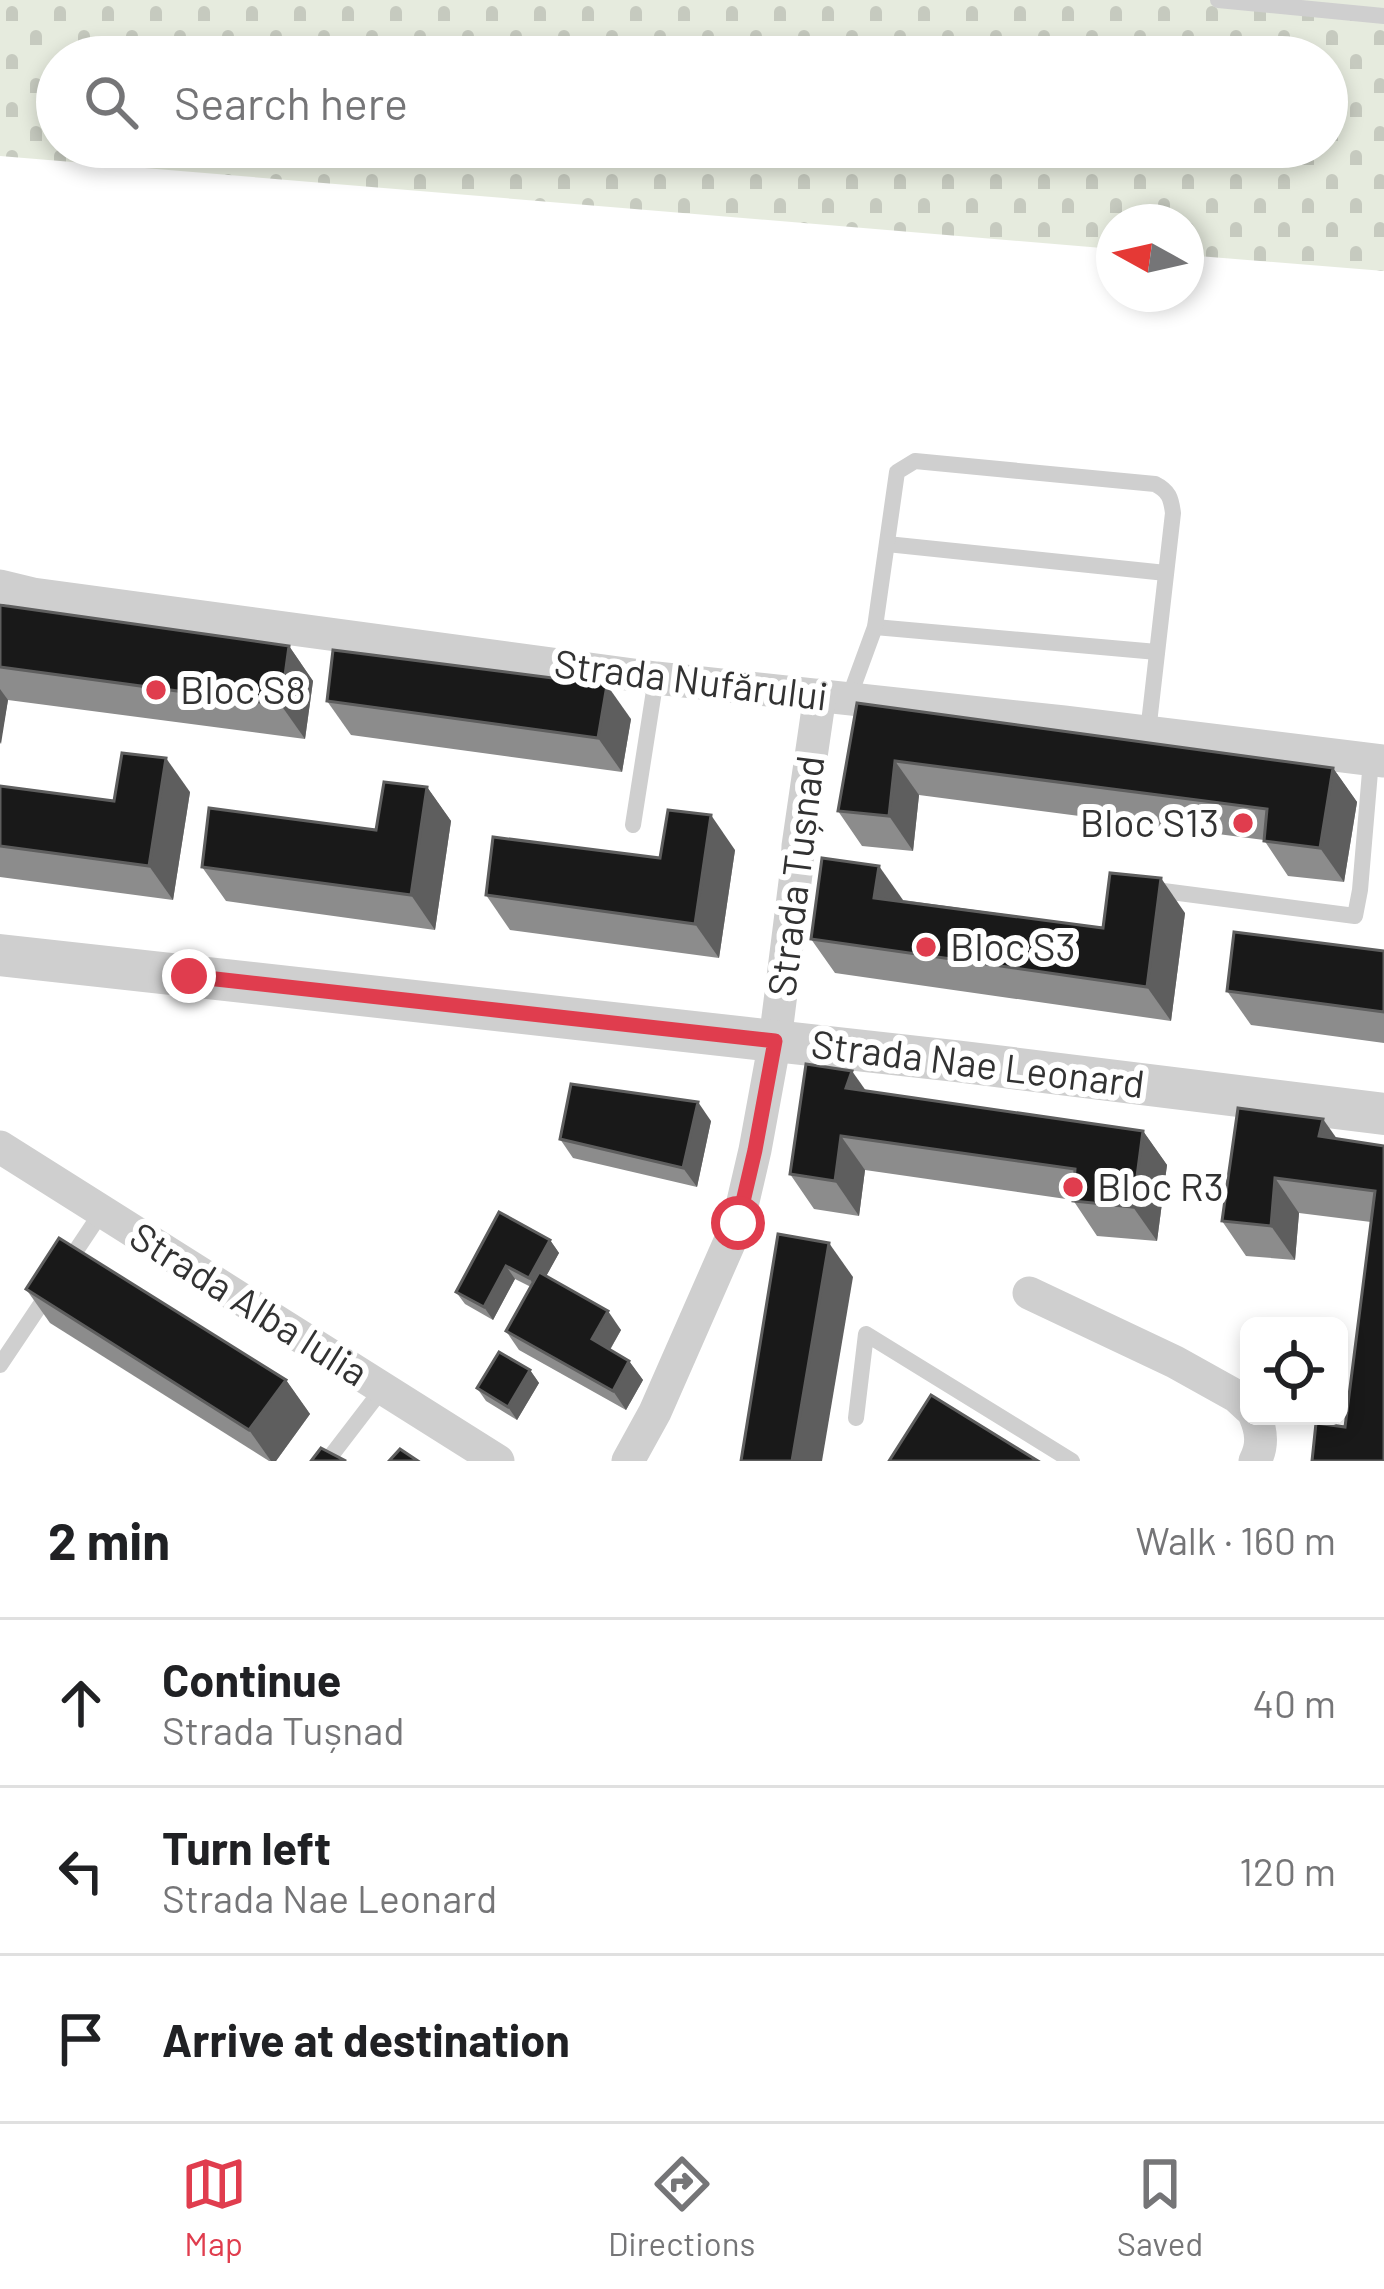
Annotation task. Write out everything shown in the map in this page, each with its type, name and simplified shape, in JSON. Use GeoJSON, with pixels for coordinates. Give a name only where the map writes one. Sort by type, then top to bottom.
{"type":"FeatureCollection","features":[{"type":"Feature","properties":{"kind":"street","name":"Strada Nufărului"},"geometry":{"type":"LineString","coordinates":[[0,586],[656,678],[1378,760]]}},
{"type":"Feature","properties":{"kind":"street","name":"Strada Tușnad"},"geometry":{"type":"LineString","coordinates":[[628,1461],[655,1412],[738,1223],[775,1041],[798,846],[835,697]]}},
{"type":"Feature","properties":{"kind":"street","name":"Strada Nae Leonard"},"geometry":{"type":"LineString","coordinates":[[0,955],[1384,1114]]}},
{"type":"Feature","properties":{"kind":"street","name":"Strada Alba Iulia"},"geometry":{"type":"LineString","coordinates":[[0,1147],[498,1461]]}},
{"type":"Feature","properties":{"kind":"street"},"geometry":{"type":"LineString","coordinates":[[1029,1293],[1174,1362],[1240,1400]]}},
{"type":"Feature","properties":{"kind":"street"},"geometry":{"type":"LineString","coordinates":[[1255,1461],[1261,1450],[1259,1425]]}},
{"type":"Feature","properties":{"kind":"lane"},"geometry":{"type":"LineString","coordinates":[[1217,0],[1384,16]]}},
{"type":"Feature","properties":{"kind":"lane"},"geometry":{"type":"LineString","coordinates":[[835,697],[874,627],[897,472],[915,461],[1155,484],[1171,498],[1173,513],[1148,732]]}},
{"type":"Feature","properties":{"kind":"lane"},"geometry":{"type":"LineString","coordinates":[[887,544],[1166,573]]}},
{"type":"Feature","properties":{"kind":"lane"},"geometry":{"type":"LineString","coordinates":[[874,627],[1157,652]]}},
{"type":"Feature","properties":{"kind":"lane"},"geometry":{"type":"LineString","coordinates":[[633,825],[656,678]]}},
{"type":"Feature","properties":{"kind":"lane"},"geometry":{"type":"LineString","coordinates":[[1130,886],[1355,916],[1378,760]]}},
{"type":"Feature","properties":{"kind":"lane"},"geometry":{"type":"LineString","coordinates":[[0,1365],[100,1213]]}},
{"type":"Feature","properties":{"kind":"lane"},"geometry":{"type":"LineString","coordinates":[[856,1418],[866,1334],[1072,1461]]}},
{"type":"Feature","properties":{"kind":"lane"},"geometry":{"type":"LineString","coordinates":[[327,1461],[383,1388]]}},
{"type":"Feature","properties":{"kind":"green space"},"geometry":{"type":"Polygon","coordinates":[[[0,0],[1384,0],[1384,271],[1204,256],[1204,204],[1096,204],[1096,247],[144,168],[1348,168],[1348,36],[36,36],[36,159],[0,156],[0,0]]]}},
{"type":"Feature","properties":{"kind":"building"},"geometry":{"type":"Polygon","coordinates":[[[0,605],[289,646],[281,705],[0,667],[0,605]]]}},
{"type":"Feature","properties":{"kind":"building"},"geometry":{"type":"Polygon","coordinates":[[[333,650],[607,685],[598,738],[327,701],[333,650]]]}},
{"type":"Feature","properties":{"kind":"building"},"geometry":{"type":"Polygon","coordinates":[[[857,703],[1333,768],[1320,848],[1264,841],[1267,809],[895,761],[889,816],[838,811],[857,703]]]}},
{"type":"Feature","properties":{"kind":"building"},"geometry":{"type":"Polygon","coordinates":[[[122,753],[166,758],[149,866],[0,846],[0,786],[114,801],[122,753]]]}},
{"type":"Feature","properties":{"kind":"building"},"geometry":{"type":"Polygon","coordinates":[[[384,782],[427,787],[411,895],[202,867],[209,808],[376,830],[384,782]]]}},
{"type":"Feature","properties":{"kind":"building"},"geometry":{"type":"Polygon","coordinates":[[[668,810],[711,815],[695,924],[486,895],[493,837],[660,858],[668,810]]]}},
{"type":"Feature","properties":{"kind":"building"},"geometry":{"type":"Polygon","coordinates":[[[822,858],[879,866],[874,898],[1103,928],[1110,873],[1161,878],[1147,987],[811,939],[822,858]]]}},
{"type":"Feature","properties":{"kind":"building"},"geometry":{"type":"Polygon","coordinates":[[[1234,932],[1384,951],[1384,1012],[1227,991],[1234,932]]]}},
{"type":"Feature","properties":{"kind":"building"},"geometry":{"type":"Polygon","coordinates":[[[806,1064],[852,1071],[846,1088],[1143,1131],[1133,1207],[1073,1201],[1075,1169],[841,1136],[835,1181],[790,1174],[806,1064]]]}},
{"type":"Feature","properties":{"kind":"building"},"geometry":{"type":"Polygon","coordinates":[[[571,1084],[698,1102],[683,1168],[560,1139],[571,1084]]]}},
{"type":"Feature","properties":{"kind":"building"},"geometry":{"type":"Polygon","coordinates":[[[1238,1108],[1323,1119],[1319,1136],[1384,1146],[1384,1461],[1312,1461],[1316,1425],[1348,1425],[1375,1191],[1275,1178],[1271,1226],[1222,1221],[1238,1108]]]}},
{"type":"Feature","properties":{"kind":"building"},"geometry":{"type":"Polygon","coordinates":[[[499,1212],[550,1240],[529,1278],[506,1266],[484,1307],[456,1292],[499,1212]]]}},
{"type":"Feature","properties":{"kind":"building"},"geometry":{"type":"Polygon","coordinates":[[[778,1234],[829,1243],[792,1461],[741,1461],[778,1234]]]}},
{"type":"Feature","properties":{"kind":"building"},"geometry":{"type":"Polygon","coordinates":[[[59,1238],[286,1380],[249,1430],[26,1289],[59,1238]]]}},
{"type":"Feature","properties":{"kind":"building"},"geometry":{"type":"Polygon","coordinates":[[[539,1272],[608,1311],[592,1339],[629,1361],[613,1391],[506,1331],[539,1272]]]}},
{"type":"Feature","properties":{"kind":"building"},"geometry":{"type":"Polygon","coordinates":[[[499,1352],[530,1370],[508,1407],[477,1388],[499,1352]]]}},
{"type":"Feature","properties":{"kind":"building"},"geometry":{"type":"Polygon","coordinates":[[[931,1395],[1038,1461],[889,1461],[931,1395]]]}},
{"type":"Feature","properties":{"kind":"building"},"geometry":{"type":"Polygon","coordinates":[[[321,1448],[346,1461],[311,1461],[321,1448]]]}},
{"type":"Feature","properties":{"kind":"building"},"geometry":{"type":"Polygon","coordinates":[[[400,1449],[418,1461],[389,1461],[400,1449]]]}},
{"type":"Feature","properties":{"kind":"place","name":"Bloc S8"},"geometry":{"type":"Point","coordinates":[156,690]}},
{"type":"Feature","properties":{"kind":"place","name":"Bloc S13"},"geometry":{"type":"Point","coordinates":[1243,823]}},
{"type":"Feature","properties":{"kind":"place","name":"Bloc S3"},"geometry":{"type":"Point","coordinates":[926,947]}},
{"type":"Feature","properties":{"kind":"place","name":"Bloc R3"},"geometry":{"type":"Point","coordinates":[1073,1187]}},
{"type":"Feature","properties":{"kind":"route"},"geometry":{"type":"LineString","coordinates":[[189,976],[775,1041],[738,1223]]}}]}
